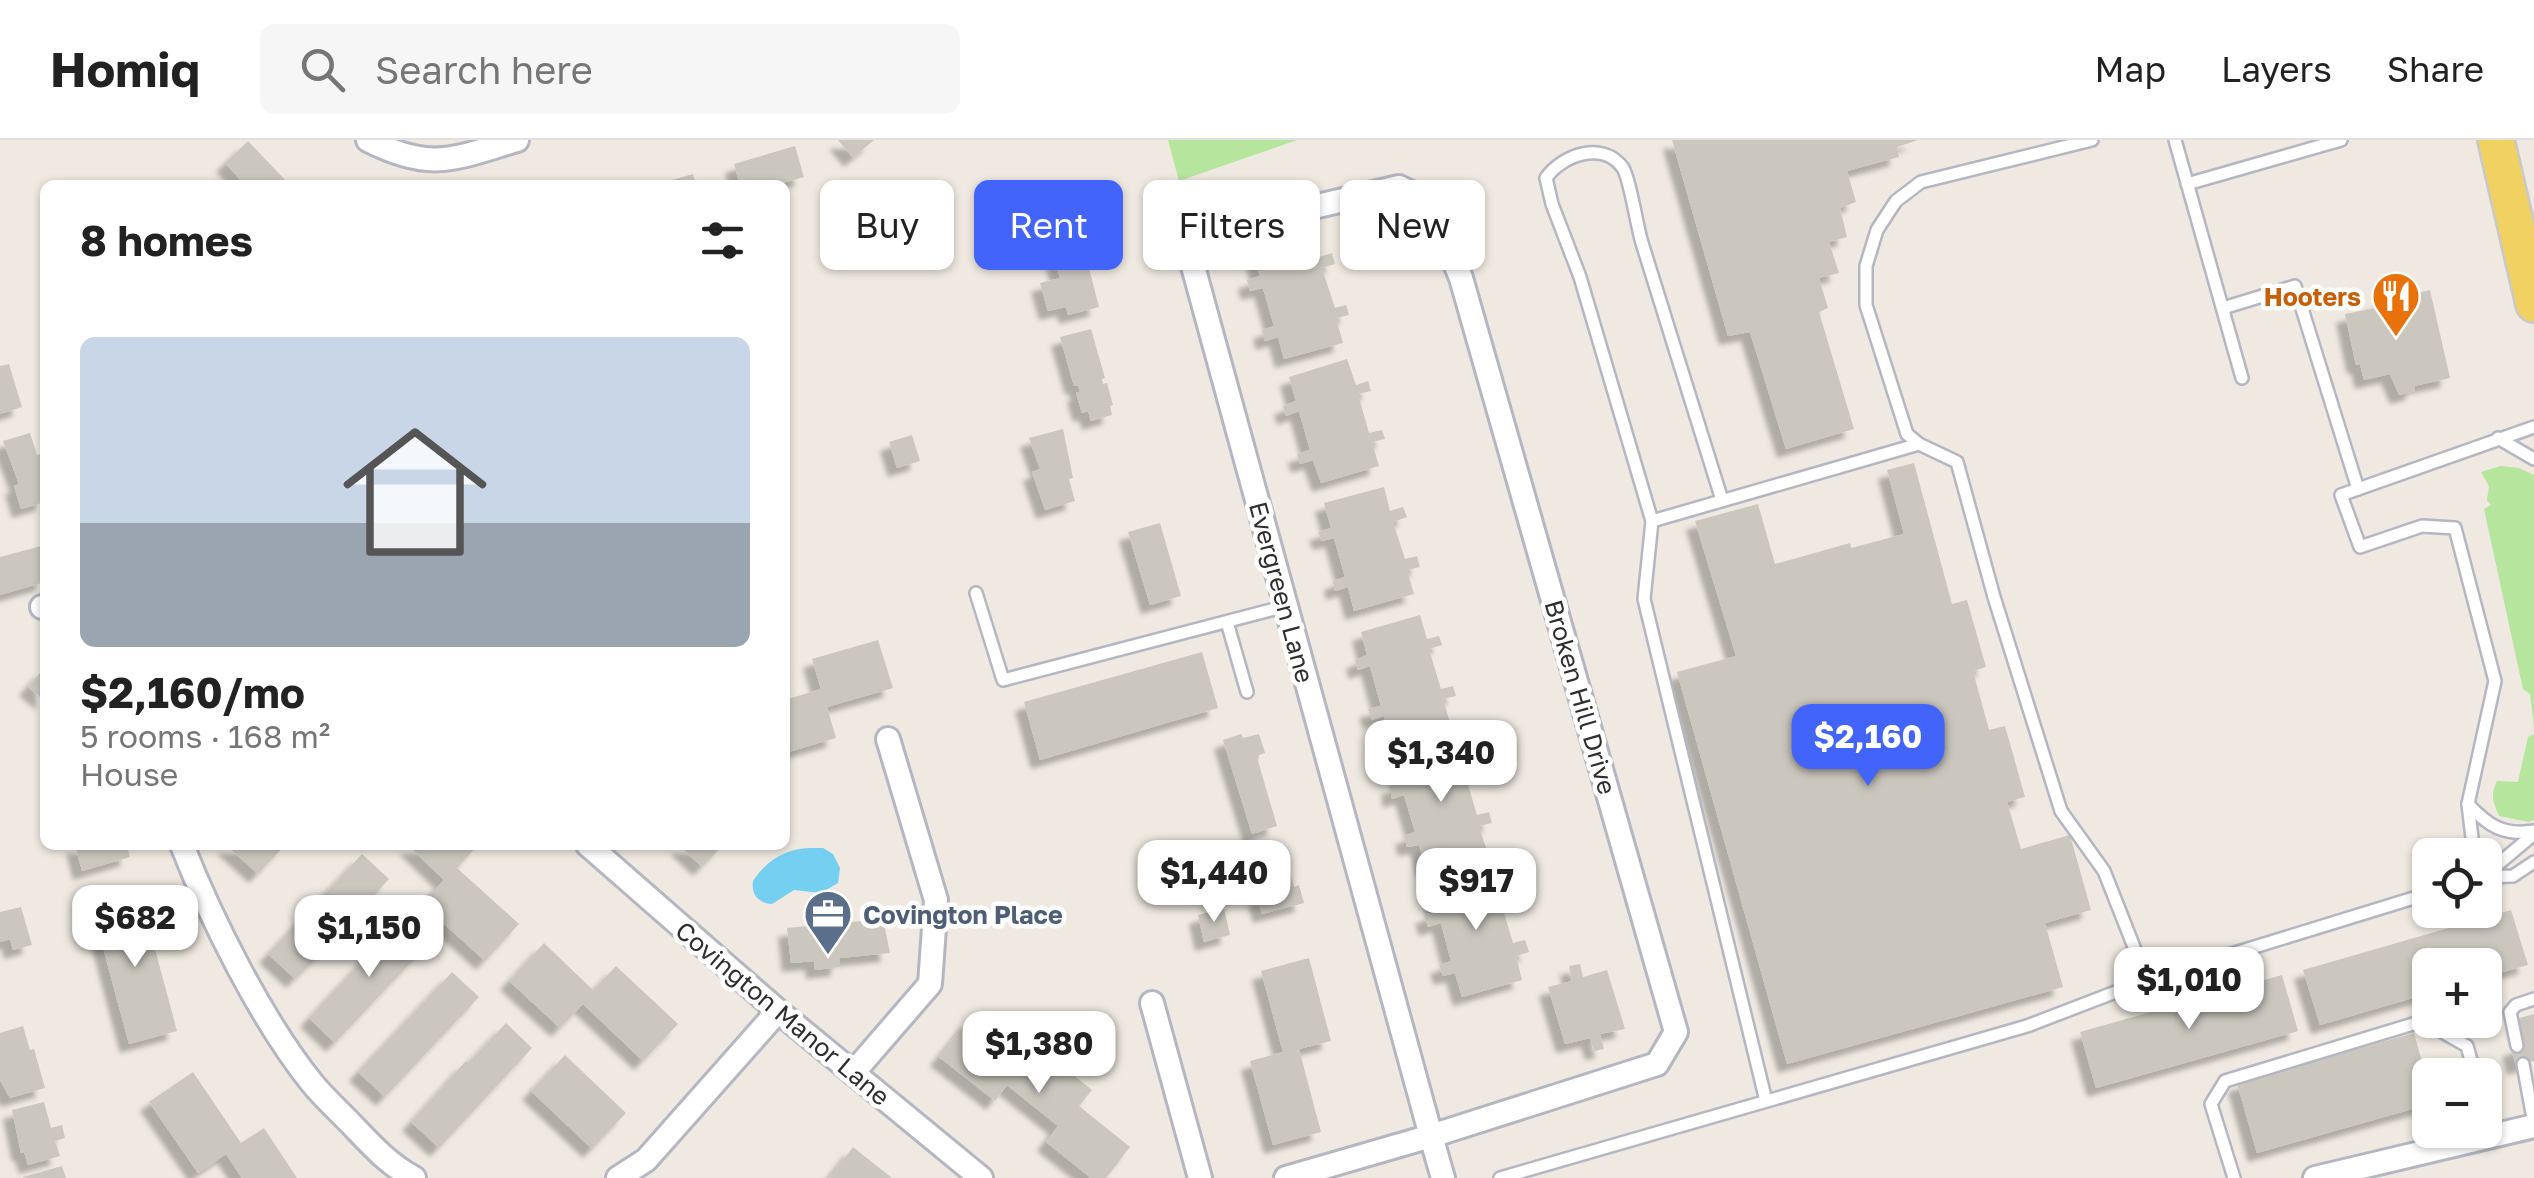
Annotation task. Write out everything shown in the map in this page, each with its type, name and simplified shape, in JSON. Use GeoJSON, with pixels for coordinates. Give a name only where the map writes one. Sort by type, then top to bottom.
{"type":"FeatureCollection","features":[{"type":"Feature","properties":{"kind":"main road"},"geometry":{"type":"LineString","coordinates":[[2496,140],[2534,304]]}},
{"type":"Feature","properties":{"kind":"street"},"geometry":{"type":"LineString","coordinates":[[368,140],[402,157],[447,160],[518,140]]}},
{"type":"Feature","properties":{"kind":"street","name":"Broken Hill Drive"},"geometry":{"type":"LineString","coordinates":[[1286,1178],[1657,1064],[1676,1032],[1461,278],[1430,202],[1398,186],[1320,205]]}},
{"type":"Feature","properties":{"kind":"street","name":"Evergreen Lane"},"geometry":{"type":"LineString","coordinates":[[1194,270],[1442,1178]]}},
{"type":"Feature","properties":{"kind":"street"},"geometry":{"type":"LineString","coordinates":[[853,1073],[930,984],[936,900],[888,739]]}},
{"type":"Feature","properties":{"kind":"street"},"geometry":{"type":"LineString","coordinates":[[184,850],[200,892],[274,1027],[312,1083],[388,1172],[414,1178]]}},
{"type":"Feature","properties":{"kind":"street","name":"Covington Manor Lane"},"geometry":{"type":"LineString","coordinates":[[594,850],[778,1011],[981,1178]]}},
{"type":"Feature","properties":{"kind":"street"},"geometry":{"type":"LineString","coordinates":[[1152,1003],[1200,1178]]}},
{"type":"Feature","properties":{"kind":"street"},"geometry":{"type":"LineString","coordinates":[[618,1178],[646,1160],[778,1011]]}},
{"type":"Feature","properties":{"kind":"street"},"geometry":{"type":"LineString","coordinates":[[2502,1126],[2534,1125]]}},
{"type":"Feature","properties":{"kind":"street"},"geometry":{"type":"LineString","coordinates":[[2315,1178],[2366,1173],[2431,1148]]}},
{"type":"Feature","properties":{"kind":"lane"},"geometry":{"type":"LineString","coordinates":[[2028,140],[2033,156]]}},
{"type":"Feature","properties":{"kind":"lane"},"geometry":{"type":"LineString","coordinates":[[2092,140],[1920,182],[1896,202],[1877,230],[1866,266],[1866,306],[1907,434],[1957,462],[1994,597],[2061,810],[2104,872],[2146,980]]}},
{"type":"Feature","properties":{"kind":"lane"},"geometry":{"type":"LineString","coordinates":[[2175,140],[2242,378]]}},
{"type":"Feature","properties":{"kind":"lane"},"geometry":{"type":"LineString","coordinates":[[2187,184],[2341,140]]}},
{"type":"Feature","properties":{"kind":"lane"},"geometry":{"type":"LineString","coordinates":[[1722,500],[1645,253],[1624,168],[1603,153],[1579,153],[1556,164],[1546,178],[1580,277],[1652,520],[1644,599],[1766,1101]]}},
{"type":"Feature","properties":{"kind":"lane"},"geometry":{"type":"LineString","coordinates":[[2222,308],[2294,286],[2358,489]]}},
{"type":"Feature","properties":{"kind":"lane"},"geometry":{"type":"LineString","coordinates":[[2472,838],[2468,804],[2495,681],[2455,528],[2422,526],[2360,547],[2341,495],[2534,427]]}},
{"type":"Feature","properties":{"kind":"lane"},"geometry":{"type":"LineString","coordinates":[[2498,438],[2534,459]]}},
{"type":"Feature","properties":{"kind":"lane"},"geometry":{"type":"LineString","coordinates":[[1652,520],[1920,444]]}},
{"type":"Feature","properties":{"kind":"lane"},"geometry":{"type":"LineString","coordinates":[[976,593],[1003,680],[1286,606]]}},
{"type":"Feature","properties":{"kind":"lane"},"geometry":{"type":"LineString","coordinates":[[1227,622],[1246,692]]}},
{"type":"Feature","properties":{"kind":"lane"},"geometry":{"type":"LineString","coordinates":[[2468,804],[2502,832],[2534,833]]}},
{"type":"Feature","properties":{"kind":"lane"},"geometry":{"type":"LineString","coordinates":[[2502,861],[2534,833]]}},
{"type":"Feature","properties":{"kind":"lane"},"geometry":{"type":"LineString","coordinates":[[2502,876],[2513,876],[2534,862]]}},
{"type":"Feature","properties":{"kind":"lane"},"geometry":{"type":"LineString","coordinates":[[1500,1178],[2027,1026],[2146,980],[2412,899]]}},
{"type":"Feature","properties":{"kind":"lane"},"geometry":{"type":"LineString","coordinates":[[2517,1046],[2510,1012],[2516,1004],[2534,999]]}},
{"type":"Feature","properties":{"kind":"lane"},"geometry":{"type":"LineString","coordinates":[[2234,1178],[2210,1104],[2225,1081],[2422,1021],[2467,1046],[2470,1058]]}},
{"type":"Feature","properties":{"kind":"lane"},"geometry":{"type":"LineString","coordinates":[[2523,1064],[2534,1125]]}},
{"type":"Feature","properties":{"kind":"green space"},"geometry":{"type":"Polygon","coordinates":[[[1168,140],[1297,140],[1182,180],[1168,140]]]}},
{"type":"Feature","properties":{"kind":"green space"},"geometry":{"type":"Polygon","coordinates":[[[2501,466],[2534,475],[2534,729],[2530,694],[2523,689],[2484,509],[2491,505],[2487,500],[2489,486],[2481,472],[2501,466]]]}},
{"type":"Feature","properties":{"kind":"green space"},"geometry":{"type":"Polygon","coordinates":[[[2534,734],[2534,820],[2499,816],[2493,798],[2497,781],[2518,782],[2528,737],[2534,734]]]}},
{"type":"Feature","properties":{"kind":"water"},"geometry":{"type":"Polygon","coordinates":[[[823,848],[833,854],[840,868],[838,883],[821,893],[794,890],[772,904],[756,897],[753,881],[777,857],[801,849],[823,848]]]}},
{"type":"Feature","properties":{"kind":"building"},"geometry":{"type":"Polygon","coordinates":[[[838,140],[874,140],[853,158],[838,140]]]}},
{"type":"Feature","properties":{"kind":"building"},"geometry":{"type":"Polygon","coordinates":[[[1672,140],[1918,140],[1897,147],[1899,157],[1847,171],[1856,202],[1840,208],[1847,237],[1829,242],[1839,273],[1819,278],[1828,308],[1819,312],[1854,429],[1786,449],[1750,332],[1728,336],[1672,140]]]}},
{"type":"Feature","properties":{"kind":"building"},"geometry":{"type":"Polygon","coordinates":[[[248,141],[285,180],[240,180],[225,163],[248,141]]]}},
{"type":"Feature","properties":{"kind":"building"},"geometry":{"type":"Polygon","coordinates":[[[795,146],[804,177],[790,181],[739,180],[734,164],[795,146]]]}},
{"type":"Feature","properties":{"kind":"building"},"geometry":{"type":"Polygon","coordinates":[[[693,174],[695,180],[672,180],[693,174]]]}},
{"type":"Feature","properties":{"kind":"building"},"geometry":{"type":"Polygon","coordinates":[[[1332,253],[1335,264],[1322,268],[1335,308],[1346,305],[1349,315],[1336,318],[1343,343],[1284,359],[1278,337],[1265,341],[1262,330],[1274,326],[1263,288],[1250,291],[1247,280],[1260,276],[1258,270],[1320,270],[1320,257],[1332,253]]]}},
{"type":"Feature","properties":{"kind":"building"},"geometry":{"type":"Polygon","coordinates":[[[1058,270],[1090,270],[1099,307],[1068,315],[1066,307],[1048,311],[1040,283],[1060,278],[1058,270]]]}},
{"type":"Feature","properties":{"kind":"building","name":"Hooters"},"geometry":{"type":"Polygon","coordinates":[[[2430,290],[2450,378],[2414,386],[2415,391],[2399,395],[2390,374],[2364,380],[2360,364],[2356,365],[2345,314],[2430,290]]]}},
{"type":"Feature","properties":{"kind":"building"},"geometry":{"type":"Polygon","coordinates":[[[1091,329],[1105,378],[1103,384],[1107,383],[1113,405],[1112,415],[1091,421],[1088,411],[1082,413],[1076,393],[1080,392],[1078,385],[1074,386],[1060,337],[1091,329]]]}},
{"type":"Feature","properties":{"kind":"building"},"geometry":{"type":"Polygon","coordinates":[[[1347,359],[1356,385],[1368,381],[1371,391],[1358,394],[1369,433],[1382,430],[1385,439],[1372,442],[1379,466],[1321,483],[1313,460],[1300,464],[1297,454],[1310,450],[1299,411],[1286,416],[1283,406],[1296,401],[1289,377],[1347,359]]]}},
{"type":"Feature","properties":{"kind":"building"},"geometry":{"type":"Polygon","coordinates":[[[9,364],[22,407],[0,414],[0,366],[9,364]]]}},
{"type":"Feature","properties":{"kind":"building"},"geometry":{"type":"Polygon","coordinates":[[[1063,429],[1075,501],[1045,510],[1032,472],[1040,469],[1029,438],[1063,429]]]}},
{"type":"Feature","properties":{"kind":"building"},"geometry":{"type":"Polygon","coordinates":[[[30,433],[37,455],[40,454],[40,503],[21,509],[14,486],[19,484],[3,441],[30,433]]]}},
{"type":"Feature","properties":{"kind":"building"},"geometry":{"type":"Polygon","coordinates":[[[912,435],[920,461],[897,468],[889,442],[912,435]]]}},
{"type":"Feature","properties":{"kind":"building"},"geometry":{"type":"Polygon","coordinates":[[[1914,463],[1952,604],[1967,600],[1986,667],[1973,671],[1989,730],[2005,726],[2025,797],[2007,802],[2021,849],[2070,835],[2091,910],[2045,923],[2063,987],[1787,1064],[1677,672],[1736,656],[1695,521],[1758,504],[1775,564],[1850,543],[1851,548],[1904,534],[1887,470],[1914,463]]]}},
{"type":"Feature","properties":{"kind":"building"},"geometry":{"type":"Polygon","coordinates":[[[1384,487],[1390,511],[1403,507],[1407,517],[1393,522],[1405,559],[1417,556],[1420,567],[1407,570],[1414,594],[1354,611],[1348,587],[1335,591],[1333,581],[1345,577],[1334,538],[1322,541],[1318,532],[1331,528],[1324,503],[1384,487]]]}},
{"type":"Feature","properties":{"kind":"building"},"geometry":{"type":"Polygon","coordinates":[[[1160,523],[1181,596],[1150,605],[1128,532],[1160,523]]]}},
{"type":"Feature","properties":{"kind":"building"},"geometry":{"type":"Polygon","coordinates":[[[40,546],[40,583],[0,595],[0,557],[40,546]]]}},
{"type":"Feature","properties":{"kind":"building"},"geometry":{"type":"Polygon","coordinates":[[[1420,615],[1427,639],[1439,636],[1442,645],[1429,649],[1441,689],[1453,686],[1456,696],[1443,699],[1450,723],[1390,739],[1384,716],[1372,720],[1368,709],[1381,706],[1370,666],[1358,670],[1355,660],[1367,655],[1361,632],[1420,615]]]}},
{"type":"Feature","properties":{"kind":"building"},"geometry":{"type":"Polygon","coordinates":[[[878,640],[893,688],[827,707],[836,738],[790,752],[790,698],[821,689],[812,659],[878,640]]]}},
{"type":"Feature","properties":{"kind":"building"},"geometry":{"type":"Polygon","coordinates":[[[1202,652],[1218,708],[1040,760],[1024,702],[1202,652]]]}},
{"type":"Feature","properties":{"kind":"building"},"geometry":{"type":"Polygon","coordinates":[[[40,673],[40,697],[28,687],[40,673]]]}},
{"type":"Feature","properties":{"kind":"building"},"geometry":{"type":"Polygon","coordinates":[[[1241,734],[1243,738],[1259,734],[1265,753],[1259,755],[1258,761],[1277,826],[1252,834],[1223,740],[1241,734]]]}},
{"type":"Feature","properties":{"kind":"building"},"geometry":{"type":"Polygon","coordinates":[[[1456,742],[1463,766],[1475,762],[1479,774],[1466,778],[1477,815],[1489,812],[1492,823],[1479,826],[1487,851],[1426,869],[1419,845],[1407,847],[1404,836],[1415,832],[1404,795],[1392,799],[1390,786],[1401,783],[1395,758],[1456,742]]]}},
{"type":"Feature","properties":{"kind":"building"},"geometry":{"type":"Polygon","coordinates":[[[76,850],[128,850],[130,857],[82,871],[76,850]]]}},
{"type":"Feature","properties":{"kind":"building"},"geometry":{"type":"Polygon","coordinates":[[[232,850],[280,850],[258,874],[232,850]]]}},
{"type":"Feature","properties":{"kind":"building"},"geometry":{"type":"Polygon","coordinates":[[[413,850],[473,850],[457,868],[519,924],[485,961],[422,904],[444,880],[413,850]]]}},
{"type":"Feature","properties":{"kind":"building"},"geometry":{"type":"Polygon","coordinates":[[[684,850],[718,850],[702,867],[684,850]]]}},
{"type":"Feature","properties":{"kind":"building"},"geometry":{"type":"Polygon","coordinates":[[[1284,853],[1294,887],[1299,885],[1304,903],[1262,914],[1257,897],[1274,893],[1270,874],[1245,881],[1241,866],[1284,853]]]}},
{"type":"Feature","properties":{"kind":"building"},"geometry":{"type":"Polygon","coordinates":[[[362,854],[389,879],[352,923],[295,979],[268,954],[362,854]]]}},
{"type":"Feature","properties":{"kind":"building"},"geometry":{"type":"Polygon","coordinates":[[[1491,871],[1499,894],[1510,891],[1515,902],[1502,906],[1513,943],[1525,940],[1529,952],[1516,956],[1522,980],[1462,997],[1455,973],[1443,976],[1439,965],[1451,961],[1441,923],[1428,927],[1424,915],[1436,911],[1430,886],[1491,871]]]}},
{"type":"Feature","properties":{"kind":"building"},"geometry":{"type":"Polygon","coordinates":[[[141,897],[177,1031],[129,1044],[93,910],[141,897]]]}},
{"type":"Feature","properties":{"kind":"building"},"geometry":{"type":"Polygon","coordinates":[[[21,907],[32,945],[13,950],[10,939],[0,942],[0,912],[21,907]]]}},
{"type":"Feature","properties":{"kind":"building"},"geometry":{"type":"Polygon","coordinates":[[[1224,908],[1230,935],[1204,942],[1198,915],[1224,908]]]}},
{"type":"Feature","properties":{"kind":"building"},"geometry":{"type":"Polygon","coordinates":[[[2511,910],[2528,965],[2502,972],[2502,948],[2412,948],[2412,998],[2320,1025],[2303,970],[2449,928],[2502,928],[2502,913],[2511,910]]]}},
{"type":"Feature","properties":{"kind":"building"},"geometry":{"type":"Polygon","coordinates":[[[402,918],[429,943],[335,1043],[309,1018],[402,918]]]}},
{"type":"Feature","properties":{"kind":"building"},"geometry":{"type":"Polygon","coordinates":[[[883,919],[890,953],[840,958],[840,967],[815,970],[814,961],[791,963],[787,928],[883,919]]]}},
{"type":"Feature","properties":{"kind":"building"},"geometry":{"type":"Polygon","coordinates":[[[544,943],[593,990],[616,966],[678,1024],[643,1061],[583,1004],[560,1028],[509,981],[544,943]]]}},
{"type":"Feature","properties":{"kind":"building"},"geometry":{"type":"Polygon","coordinates":[[[1309,958],[1331,1041],[1299,1049],[1321,1132],[1273,1145],[1250,1061],[1283,1052],[1261,971],[1309,958]]]}},
{"type":"Feature","properties":{"kind":"building"},"geometry":{"type":"Polygon","coordinates":[[[1580,964],[1583,977],[1607,970],[1625,1029],[1600,1034],[1604,1049],[1594,1051],[1590,1038],[1565,1044],[1548,987],[1572,981],[1569,966],[1580,964]]]}},
{"type":"Feature","properties":{"kind":"building"},"geometry":{"type":"Polygon","coordinates":[[[452,972],[479,997],[385,1097],[358,1072],[452,972]]]}},
{"type":"Feature","properties":{"kind":"building"},"geometry":{"type":"Polygon","coordinates":[[[2282,975],[2298,1031],[2096,1088],[2080,1032],[2282,975]]]}},
{"type":"Feature","properties":{"kind":"building"},"geometry":{"type":"Polygon","coordinates":[[[2534,1014],[2534,1061],[2516,1066],[2511,1048],[2524,1044],[2516,1019],[2534,1014]]]}},
{"type":"Feature","properties":{"kind":"building"},"geometry":{"type":"Polygon","coordinates":[[[969,1019],[1023,1061],[1036,1045],[1092,1090],[1079,1106],[1130,1147],[1106,1178],[1091,1178],[1046,1142],[1058,1126],[1007,1085],[995,1101],[939,1057],[969,1019]]]}},
{"type":"Feature","properties":{"kind":"building"},"geometry":{"type":"Polygon","coordinates":[[[506,1023],[532,1048],[439,1148],[411,1122],[506,1023]]]}},
{"type":"Feature","properties":{"kind":"building"},"geometry":{"type":"Polygon","coordinates":[[[23,1026],[45,1088],[10,1098],[0,1080],[0,1033],[23,1026]]]}},
{"type":"Feature","properties":{"kind":"building"},"geometry":{"type":"Polygon","coordinates":[[[2412,1034],[2421,1058],[2412,1058],[2412,1109],[2257,1153],[2237,1083],[2412,1034]]]}},
{"type":"Feature","properties":{"kind":"building"},"geometry":{"type":"Polygon","coordinates":[[[565,1055],[626,1113],[592,1149],[531,1091],[565,1055]]]}},
{"type":"Feature","properties":{"kind":"building"},"geometry":{"type":"Polygon","coordinates":[[[193,1072],[241,1143],[264,1128],[297,1178],[242,1178],[226,1154],[198,1173],[149,1102],[193,1072]]]}},
{"type":"Feature","properties":{"kind":"building"},"geometry":{"type":"Polygon","coordinates":[[[44,1102],[51,1128],[62,1125],[65,1138],[55,1141],[60,1156],[28,1165],[24,1152],[21,1153],[12,1110],[44,1102]]]}},
{"type":"Feature","properties":{"kind":"building"},"geometry":{"type":"Polygon","coordinates":[[[853,1147],[892,1178],[829,1178],[853,1147]]]}},
{"type":"Feature","properties":{"kind":"building"},"geometry":{"type":"Polygon","coordinates":[[[62,1166],[66,1178],[23,1178],[23,1177],[62,1166]]]}},
{"type":"Feature","properties":{"kind":"place","name":"Hooters"},"geometry":{"type":"Point","coordinates":[2396,338]}},
{"type":"Feature","properties":{"kind":"place","name":"Covington Place"},"geometry":{"type":"Point","coordinates":[828,956]}}]}
